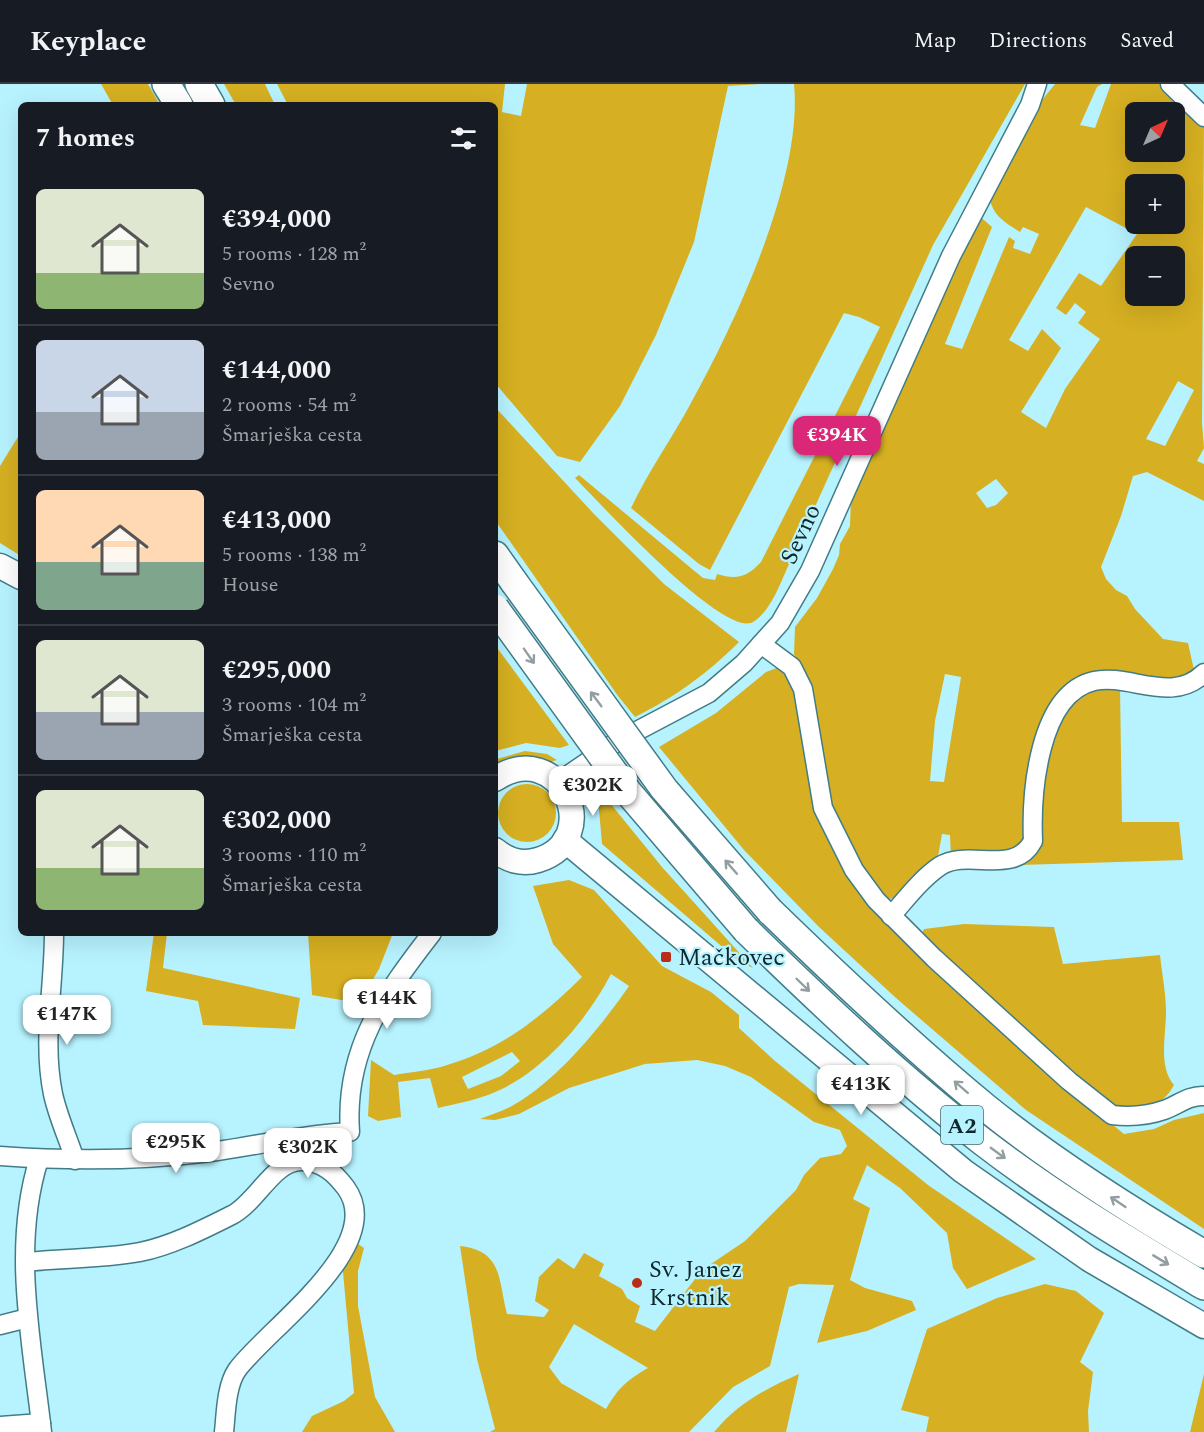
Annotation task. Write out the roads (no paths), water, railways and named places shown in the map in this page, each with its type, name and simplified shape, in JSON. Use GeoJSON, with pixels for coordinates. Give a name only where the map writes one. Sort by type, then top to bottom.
{"type":"FeatureCollection","features":[{"type":"Feature","properties":{"kind":"highway"},"geometry":{"type":"LineString","coordinates":[[166,84],[177,102]]}},
{"type":"Feature","properties":{"kind":"highway"},"geometry":{"type":"LineString","coordinates":[[199,84],[209,102]]}},
{"type":"Feature","properties":{"kind":"highway","name":"A2"},"geometry":{"type":"LineString","coordinates":[[498,559],[664,789],[770,911],[871,1009],[987,1108],[1135,1213],[1204,1254]]}},
{"type":"Feature","properties":{"kind":"highway","name":"A2"},"geometry":{"type":"LineString","coordinates":[[498,612],[628,792],[746,930],[859,1039],[984,1142],[1104,1226],[1204,1286]]}},
{"type":"Feature","properties":{"kind":"main road"},"geometry":{"type":"LineString","coordinates":[[0,566],[18,575]]}},
{"type":"Feature","properties":{"kind":"main road"},"geometry":{"type":"LineString","coordinates":[[498,777],[520,768],[536,769],[549,775],[567,794],[572,816],[565,840],[547,857],[534,861],[507,859],[498,853]]}},
{"type":"Feature","properties":{"kind":"main road"},"geometry":{"type":"LineString","coordinates":[[565,840],[667,922],[890,1113],[963,1171],[1089,1259],[1204,1326]]}},
{"type":"Feature","properties":{"kind":"street"},"geometry":{"type":"LineString","coordinates":[[1170,84],[1204,117]]}},
{"type":"Feature","properties":{"kind":"street","name":"Sevno"},"geometry":{"type":"LineString","coordinates":[[558,782],[618,741],[709,693],[744,663],[780,623],[810,571],[951,256],[1038,87]]}},
{"type":"Feature","properties":{"kind":"street"},"geometry":{"type":"LineString","coordinates":[[761,644],[792,667],[803,689],[823,808],[854,870],[891,916],[1025,1042],[1112,1115],[1130,1117],[1162,1111],[1194,1096],[1204,1096]]}},
{"type":"Feature","properties":{"kind":"street"},"geometry":{"type":"LineString","coordinates":[[891,916],[941,866],[952,862],[1002,860],[1018,857],[1028,852],[1033,841],[1040,755],[1049,721],[1057,706],[1074,690],[1095,681],[1161,688],[1182,686],[1204,673]]}},
{"type":"Feature","properties":{"kind":"street"},"geometry":{"type":"LineString","coordinates":[[54,936],[49,1059],[53,1095],[75,1160]]}},
{"type":"Feature","properties":{"kind":"street"},"geometry":{"type":"LineString","coordinates":[[0,1156],[75,1160],[172,1156],[212,1152],[290,1137],[350,1132],[348,1107],[352,1071],[365,1036],[377,1010],[430,936]]}},
{"type":"Feature","properties":{"kind":"street"},"geometry":{"type":"LineString","coordinates":[[0,1426],[42,1428],[29,1338],[26,1262],[32,1181],[39,1159]]}},
{"type":"Feature","properties":{"kind":"street"},"geometry":{"type":"LineString","coordinates":[[26,1262],[141,1252],[196,1232],[236,1213],[270,1181],[282,1166],[293,1160],[315,1161],[335,1173],[349,1192],[356,1212],[352,1233],[307,1299],[236,1372],[227,1404],[224,1432]]}},
{"type":"Feature","properties":{"kind":"street"},"geometry":{"type":"LineString","coordinates":[[0,1324],[20,1320]]}},
{"type":"Feature","properties":{"kind":"place","name":"Mačkovec"},"geometry":{"type":"Point","coordinates":[666,957]}},
{"type":"Feature","properties":{"kind":"place","name":"Sv. Janez Krstnik"},"geometry":{"type":"Point","coordinates":[637,1283]}}]}
